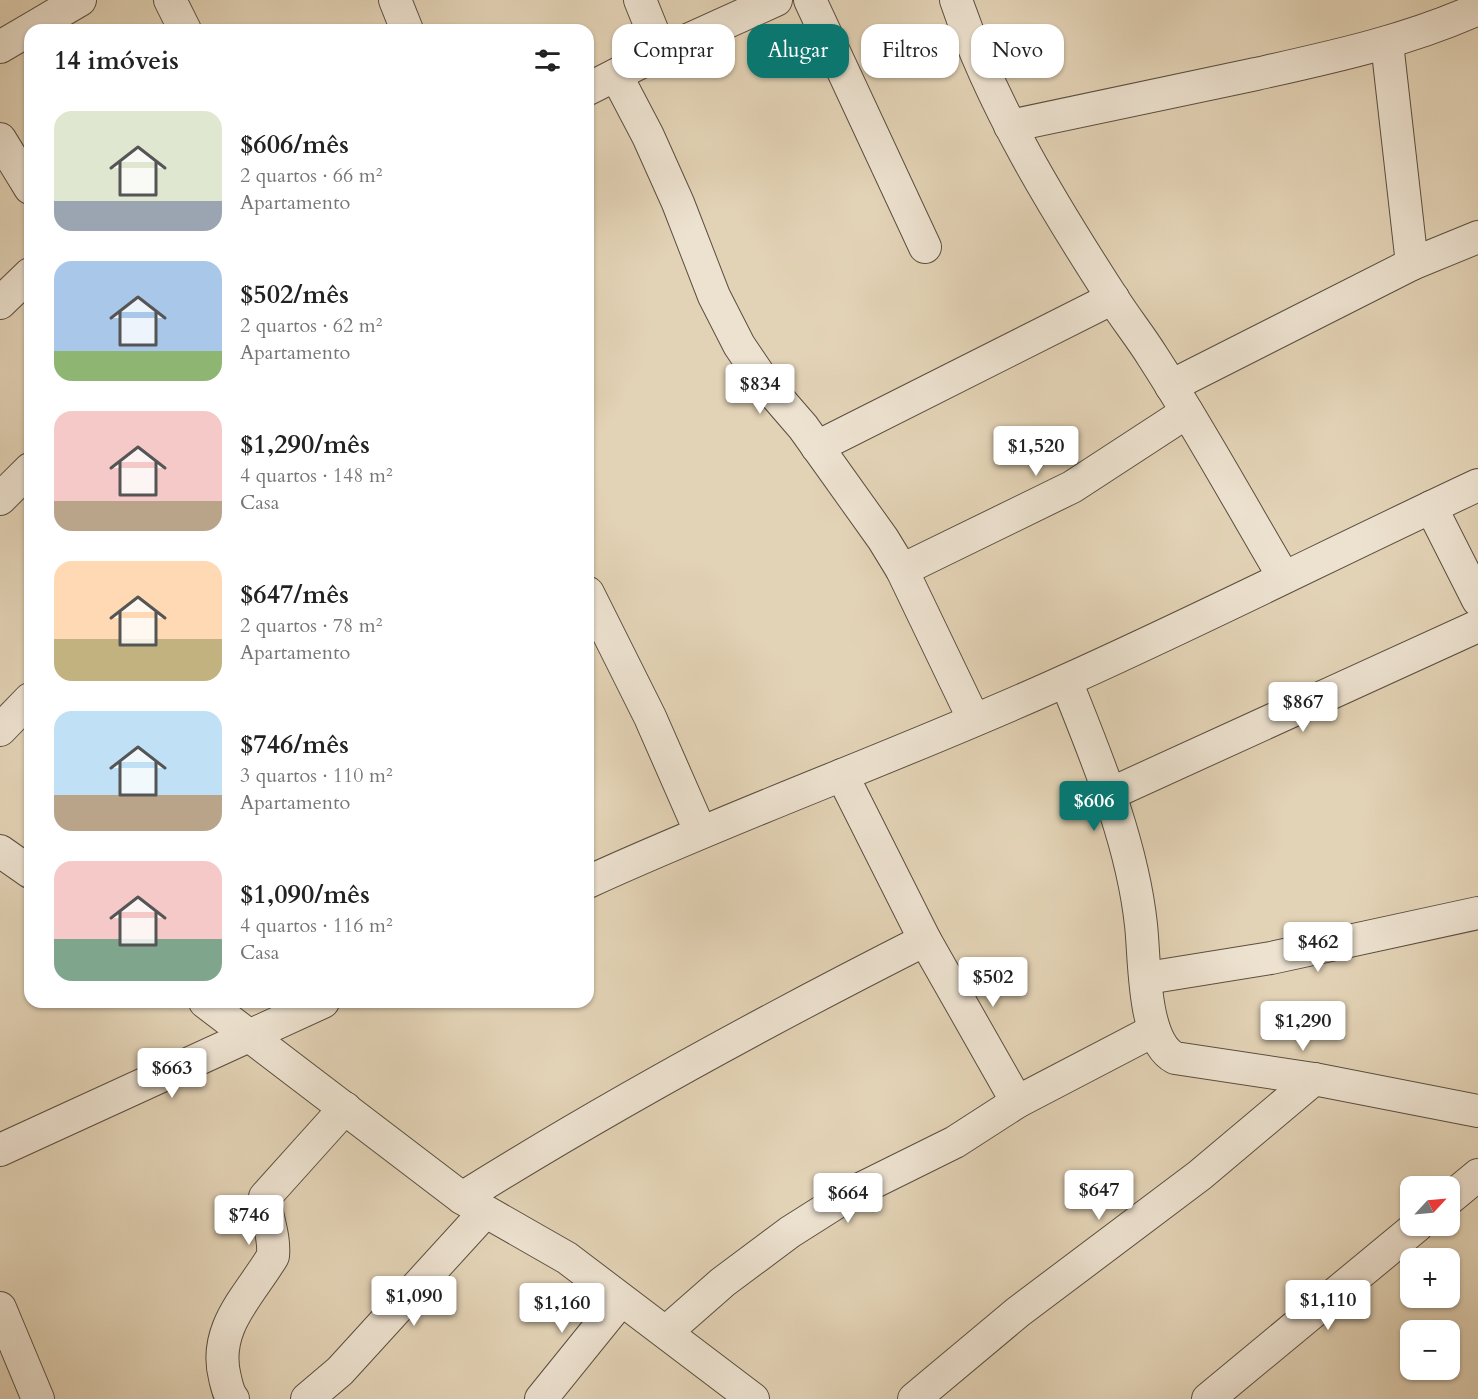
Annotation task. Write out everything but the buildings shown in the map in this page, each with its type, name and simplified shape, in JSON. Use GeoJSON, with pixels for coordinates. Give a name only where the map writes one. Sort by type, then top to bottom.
{"type":"FeatureCollection","features":[{"type":"Feature","properties":{"kind":"street"},"geometry":{"type":"LineString","coordinates":[[40,24],[81,0]]}},
{"type":"Feature","properties":{"kind":"street"},"geometry":{"type":"LineString","coordinates":[[170,0],[182,24]]}},
{"type":"Feature","properties":{"kind":"street"},"geometry":{"type":"LineString","coordinates":[[395,0],[405,24]]}},
{"type":"Feature","properties":{"kind":"street"},"geometry":{"type":"LineString","coordinates":[[640,0],[650,24]]}},
{"type":"Feature","properties":{"kind":"street"},"geometry":{"type":"LineString","coordinates":[[723,24],[776,0]]}},
{"type":"Feature","properties":{"kind":"street"},"geometry":{"type":"LineString","coordinates":[[810,0],[925,247]]}},
{"type":"Feature","properties":{"kind":"street"},"geometry":{"type":"LineString","coordinates":[[956,0],[967,33],[1010,126],[1113,298],[1179,399],[1283,576]]}},
{"type":"Feature","properties":{"kind":"street"},"geometry":{"type":"LineString","coordinates":[[1010,126],[1204,86],[1386,43],[1441,26],[1478,9]]}},
{"type":"Feature","properties":{"kind":"street"},"geometry":{"type":"LineString","coordinates":[[0,47],[24,33]]}},
{"type":"Feature","properties":{"kind":"street"},"geometry":{"type":"LineString","coordinates":[[1386,43],[1412,264]]}},
{"type":"Feature","properties":{"kind":"street"},"geometry":{"type":"LineString","coordinates":[[594,86],[612,77]]}},
{"type":"Feature","properties":{"kind":"street"},"geometry":{"type":"LineString","coordinates":[[618,78],[648,135],[678,203],[714,296],[739,345],[764,382],[817,447],[902,570],[974,720]]}},
{"type":"Feature","properties":{"kind":"street"},"geometry":{"type":"LineString","coordinates":[[0,139],[24,178]]}},
{"type":"Feature","properties":{"kind":"street"},"geometry":{"type":"LineString","coordinates":[[902,570],[1072,487],[1179,399],[1412,264],[1478,237]]}},
{"type":"Feature","properties":{"kind":"street"},"geometry":{"type":"LineString","coordinates":[[0,303],[24,280]]}},
{"type":"Feature","properties":{"kind":"street"},"geometry":{"type":"LineString","coordinates":[[817,447],[1113,298]]}},
{"type":"Feature","properties":{"kind":"street"},"geometry":{"type":"LineString","coordinates":[[0,499],[24,475]]}},
{"type":"Feature","properties":{"kind":"street"},"geometry":{"type":"LineString","coordinates":[[594,879],[700,831],[842,775],[1066,681],[1478,485]]}},
{"type":"Feature","properties":{"kind":"street"},"geometry":{"type":"LineString","coordinates":[[1431,507],[1478,600]]}},
{"type":"Feature","properties":{"kind":"street"},"geometry":{"type":"LineString","coordinates":[[594,604],[650,717],[700,831]]}},
{"type":"Feature","properties":{"kind":"street"},"geometry":{"type":"LineString","coordinates":[[1110,794],[1478,626]]}},
{"type":"Feature","properties":{"kind":"street"},"geometry":{"type":"LineString","coordinates":[[1066,681],[1110,794],[1139,911],[1153,1031],[1161,1046],[1175,1058],[1314,1079],[1478,1111]]}},
{"type":"Feature","properties":{"kind":"street"},"geometry":{"type":"LineString","coordinates":[[0,729],[24,705]]}},
{"type":"Feature","properties":{"kind":"street"},"geometry":{"type":"LineString","coordinates":[[842,775],[925,940],[1017,1102]]}},
{"type":"Feature","properties":{"kind":"street"},"geometry":{"type":"LineString","coordinates":[[0,851],[24,868]]}},
{"type":"Feature","properties":{"kind":"street"},"geometry":{"type":"LineString","coordinates":[[1147,978],[1271,958],[1478,913]]}},
{"type":"Feature","properties":{"kind":"street"},"geometry":{"type":"LineString","coordinates":[[307,1399],[340,1371],[473,1205],[546,1146],[723,1045],[925,940]]}},
{"type":"Feature","properties":{"kind":"street"},"geometry":{"type":"LineString","coordinates":[[213,1008],[473,1205],[567,1258],[749,1398]]}},
{"type":"Feature","properties":{"kind":"street"},"geometry":{"type":"LineString","coordinates":[[0,1150],[252,1036],[300,1008]]}},
{"type":"Feature","properties":{"kind":"street"},"geometry":{"type":"LineString","coordinates":[[666,1332],[723,1282],[790,1232],[850,1194],[955,1142],[1017,1102],[1153,1031]]}},
{"type":"Feature","properties":{"kind":"street"},"geometry":{"type":"LineString","coordinates":[[914,1399],[1018,1312],[1200,1174],[1314,1079]]}},
{"type":"Feature","properties":{"kind":"street"},"geometry":{"type":"LineString","coordinates":[[233,1399],[229,1394],[222,1367],[224,1335],[273,1256],[274,1241],[265,1197],[345,1108]]}},
{"type":"Feature","properties":{"kind":"street"},"geometry":{"type":"LineString","coordinates":[[1460,1190],[1478,1175]]}},
{"type":"Feature","properties":{"kind":"street"},"geometry":{"type":"LineString","coordinates":[[1208,1399],[1405,1236]]}},
{"type":"Feature","properties":{"kind":"street"},"geometry":{"type":"LineString","coordinates":[[541,1399],[621,1299]]}},
{"type":"Feature","properties":{"kind":"street"},"geometry":{"type":"LineString","coordinates":[[0,1308],[38,1399]]}}]}
